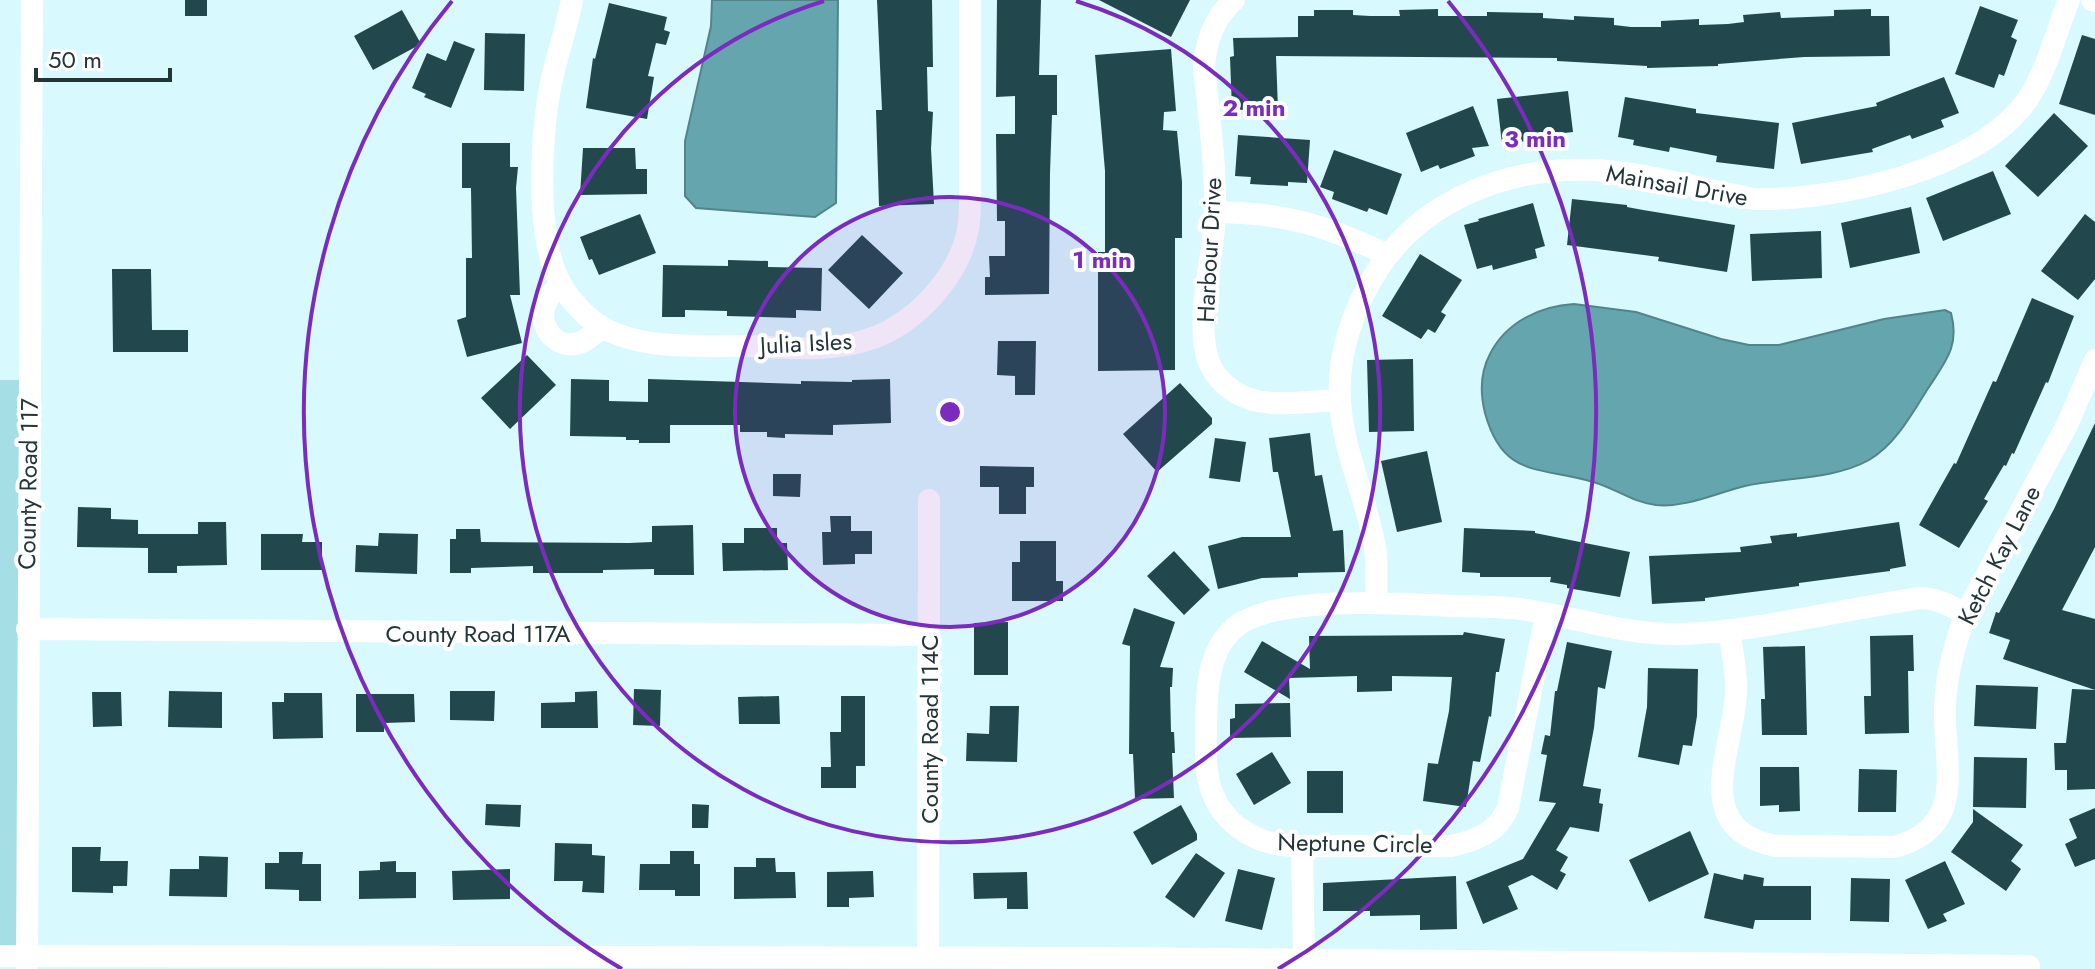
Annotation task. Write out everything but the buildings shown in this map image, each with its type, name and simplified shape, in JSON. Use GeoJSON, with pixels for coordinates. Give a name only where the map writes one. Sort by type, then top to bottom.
{"type":"FeatureCollection","features":[{"type":"Feature","properties":{"kind":"street","name":"County Road 117"},"geometry":{"type":"LineString","coordinates":[[27,963],[32,0]]}},
{"type":"Feature","properties":{"kind":"street","name":"Julia Isles"},"geometry":{"type":"LineString","coordinates":[[572,0],[550,89],[545,146],[545,235],[553,268],[561,284],[587,316],[602,327],[649,344],[830,347],[865,340],[889,331],[938,290],[958,262],[968,230],[970,0]]}},
{"type":"Feature","properties":{"kind":"street","name":"Harbour Drive"},"geometry":{"type":"LineString","coordinates":[[1234,0],[1219,16],[1205,51],[1215,212],[1205,329],[1206,353],[1212,369],[1231,390],[1244,398],[1258,402],[1340,400]]}},
{"type":"Feature","properties":{"kind":"street","name":"Mainsail Drive"},"geometry":{"type":"LineString","coordinates":[[1376,603],[1375,548],[1344,435],[1340,400],[1344,352],[1365,293],[1388,255],[1408,234],[1446,205],[1476,189],[1528,174],[1595,170],[1755,199],[1780,200],[1849,191],[1933,165],[1978,144],[2002,128],[2017,112],[2041,75],[2069,0]]}},
{"type":"Feature","properties":{"kind":"street"},"geometry":{"type":"LineString","coordinates":[[1215,212],[1270,215],[1319,225],[1388,255]]}},
{"type":"Feature","properties":{"kind":"street"},"geometry":{"type":"LineString","coordinates":[[561,284],[546,300],[543,312],[544,324],[551,335],[560,342],[574,344],[584,341],[602,327]]}},
{"type":"Feature","properties":{"kind":"street","name":"Ketch Kay Lane"},"geometry":{"type":"LineString","coordinates":[[1729,630],[1737,683],[1720,782],[1721,802],[1742,834],[1759,843],[1776,846],[1895,847],[1927,833],[1939,820],[1946,804],[1945,705],[1948,676],[1965,615],[2068,423],[2095,360]]}},
{"type":"Feature","properties":{"kind":"street","name":"County Road 114C"},"geometry":{"type":"LineString","coordinates":[[928,958],[929,500]]}},
{"type":"Feature","properties":{"kind":"street","name":"Neptune Circle"},"geometry":{"type":"LineString","coordinates":[[1546,614],[1514,779],[1502,820],[1489,833],[1472,842],[1451,846],[1302,846],[1259,840],[1239,828],[1215,799],[1206,762],[1210,672],[1218,649],[1230,631],[1245,619],[1268,612],[1376,603],[1525,610],[1546,614],[1643,633],[1680,634],[1729,630],[1921,598],[1950,604],[1965,615]]}},
{"type":"Feature","properties":{"kind":"street","name":"County Road 117A"},"geometry":{"type":"LineString","coordinates":[[27,629],[929,635]]}},
{"type":"Feature","properties":{"kind":"street"},"geometry":{"type":"LineString","coordinates":[[1302,846],[1304,960]]}},
{"type":"Feature","properties":{"kind":"street"},"geometry":{"type":"LineString","coordinates":[[0,956],[27,963],[928,958],[1113,963],[1304,960],[2029,967]]}},
{"type":"Feature","properties":{"kind":"shaded area"},"geometry":{"type":"Polygon","coordinates":[[[712,0],[838,0],[836,203],[815,217],[696,208],[685,196],[685,141],[711,26],[712,0]]]}},
{"type":"Feature","properties":{"kind":"shaded area"},"geometry":{"type":"Polygon","coordinates":[[[1574,304],[1636,312],[1749,345],[1779,345],[1884,319],[1945,310],[1951,313],[1954,335],[1945,362],[1909,419],[1895,438],[1869,460],[1824,475],[1760,483],[1678,504],[1656,505],[1593,482],[1526,466],[1513,460],[1493,434],[1483,406],[1482,383],[1484,368],[1497,343],[1525,318],[1549,308],[1574,304]]]}},
{"type":"Feature","properties":{"kind":"shaded area"},"geometry":{"type":"Polygon","coordinates":[[[0,380],[23,380],[21,961],[0,961],[0,380]]]}}]}
